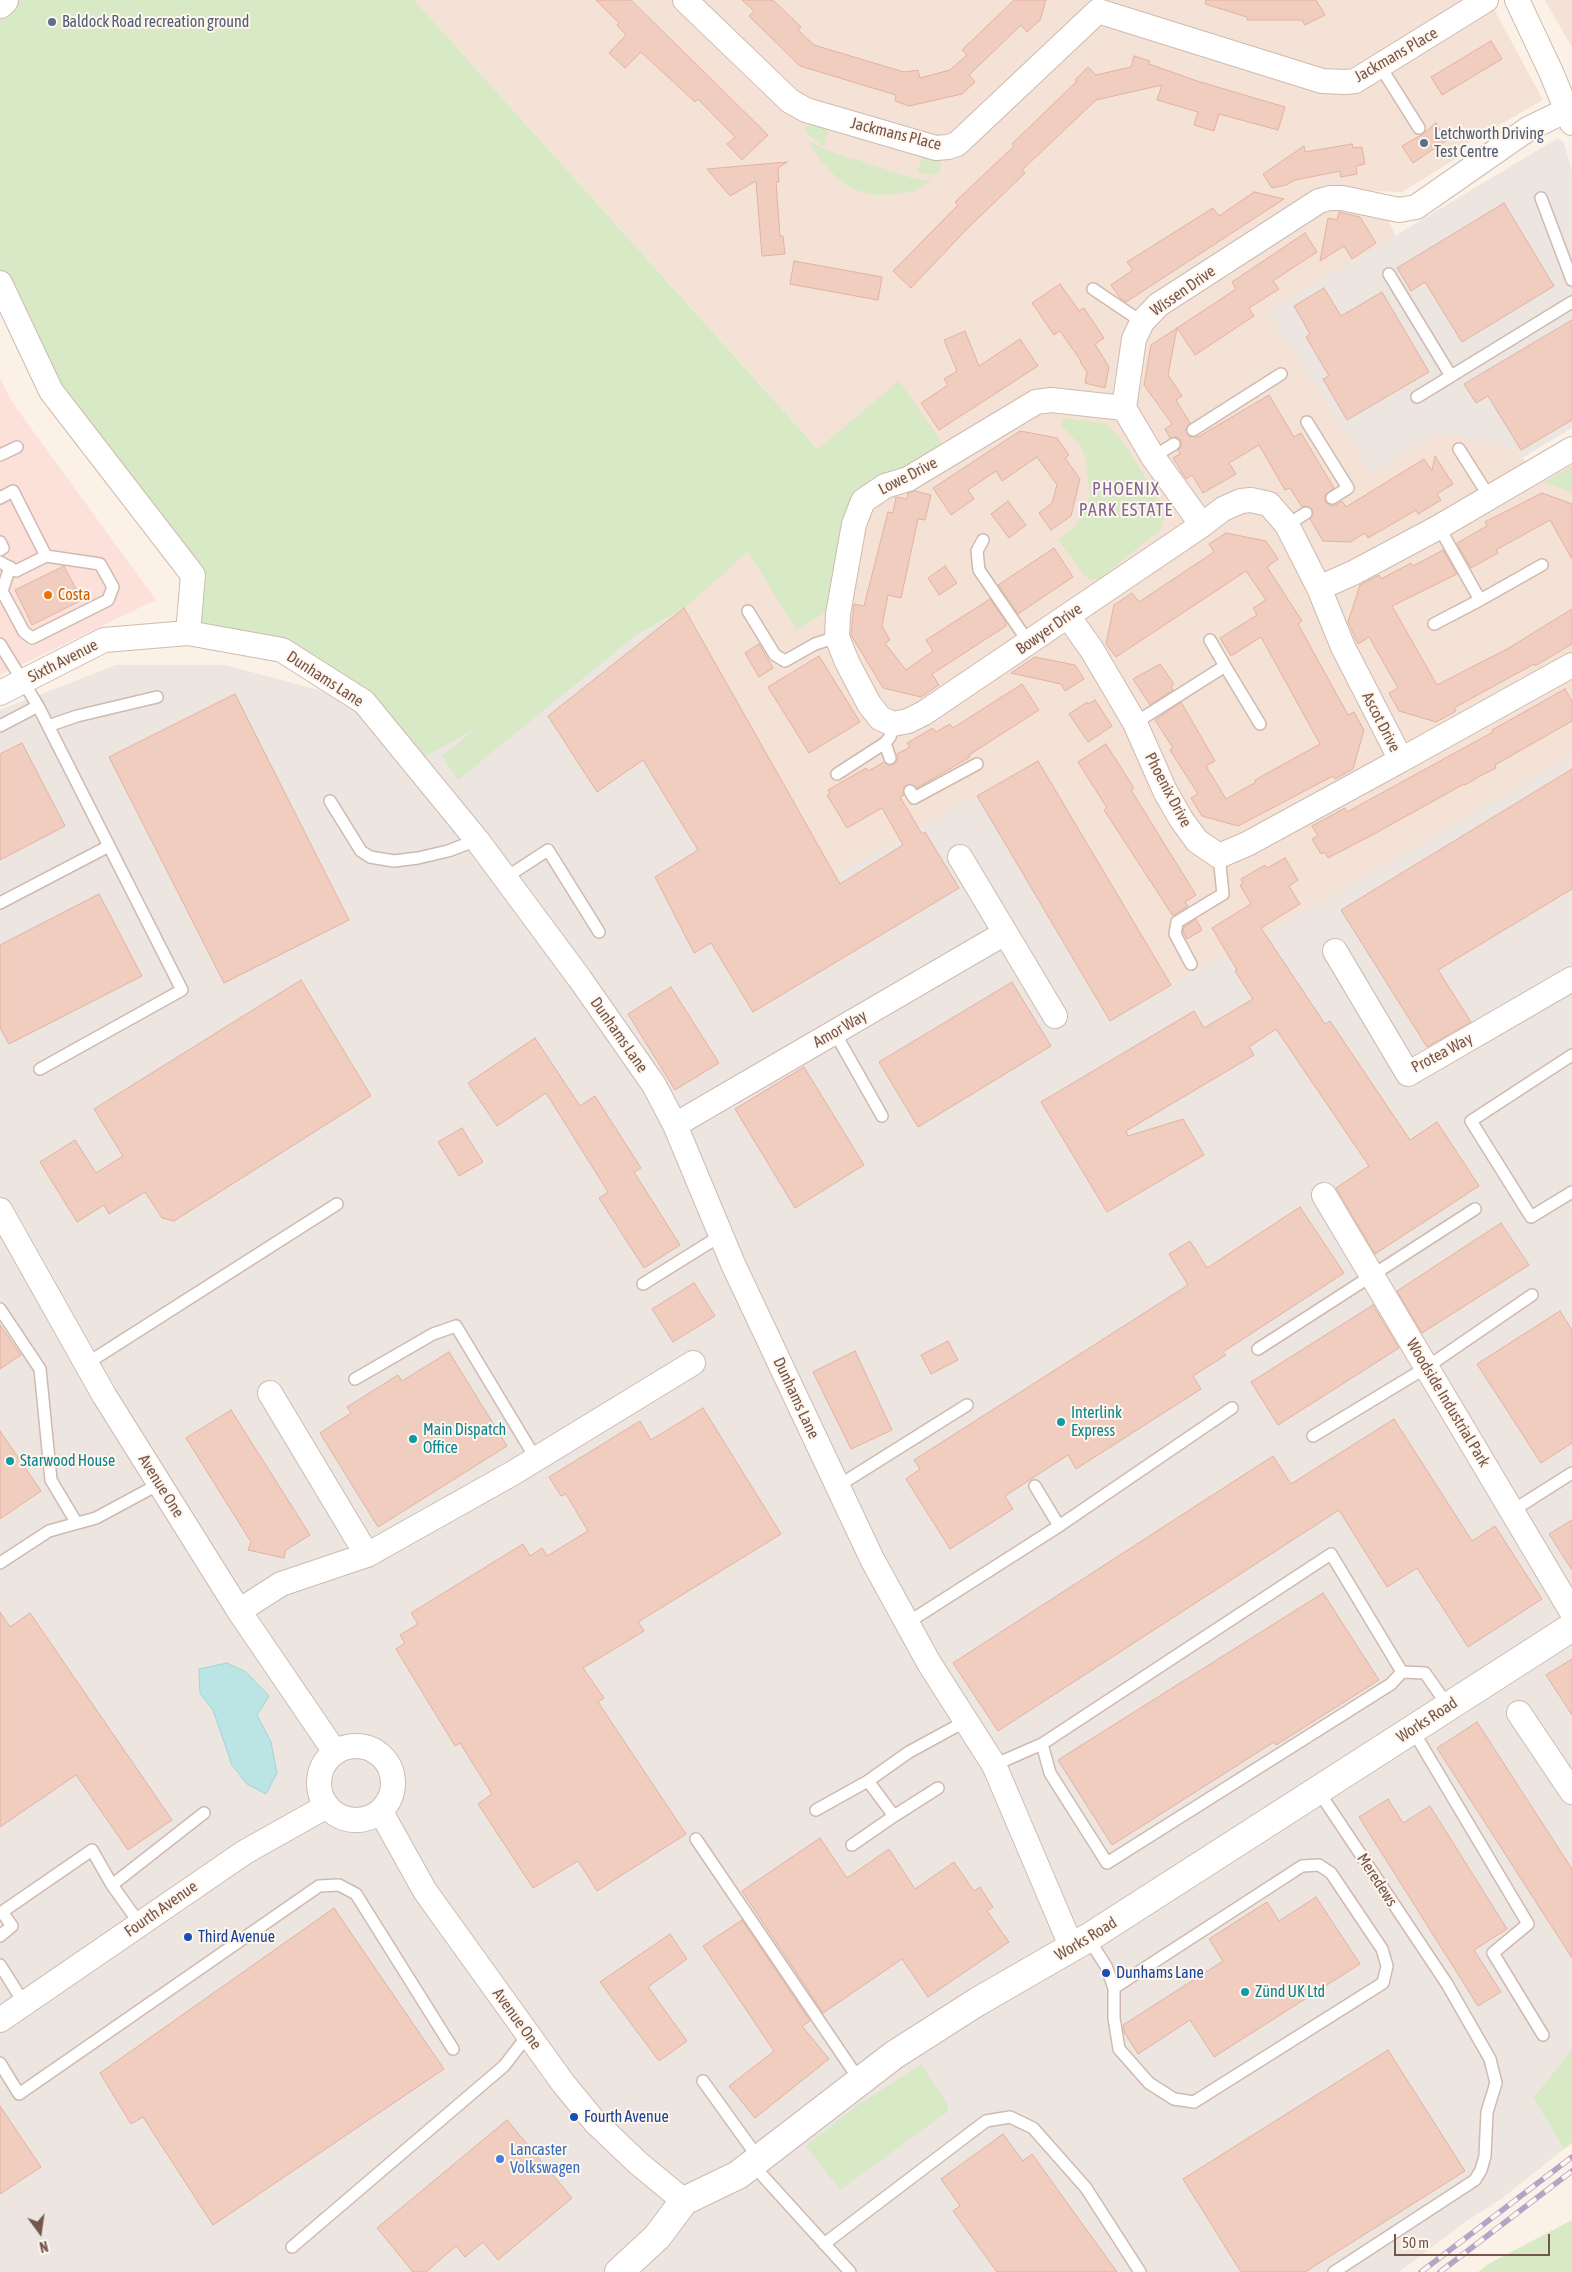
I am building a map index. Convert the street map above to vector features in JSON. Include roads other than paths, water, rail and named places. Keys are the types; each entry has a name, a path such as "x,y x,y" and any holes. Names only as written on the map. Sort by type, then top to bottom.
{"street":[{"path":"0,4 4,0"},
{"name":"Jackmans Place","path":"685,0 790,102 806,110 936,148 957,144 1097,6 1322,81 1334,82 1355,81 1486,0"},
{"path":"1516,0 1551,72 1569,116"},
{"name":"Wissen Drive","path":"1124,408 1134,339 1142,322 1158,305 1320,201 1330,198 1342,198 1399,210 1416,206 1528,129 1569,116"},
{"path":"0,284 51,391 193,575 188,633"},
{"name":"Lowe Drive","path":"889,734 869,704 847,662 837,637 838,614 854,524 863,502 885,486 908,479 1036,402 1051,400 1124,408"},
{"path":"1124,408 1154,457 1202,525 1223,509 1241,501 1251,500 1269,504 1297,519 1320,588 1352,573 1490,498 1572,449"},
{"name":"Bowyer Drive","path":"889,734 1029,644 1202,525"},
{"name":"Ascot Drive","path":"1320,588 1343,646 1401,760 1572,665"},
{"name":"Phoenix Drive","path":"1068,616 1092,650 1135,723 1165,791 1181,819 1196,841 1220,856"},
{"name":"Sixth Avenue","path":"0,693 104,640 188,633"},
{"name":"Dunhams Lane","path":"188,633 282,650 364,702 477,840 580,979 654,1085 675,1125 720,1236 872,1559 929,1663 994,1765 1080,1943"},
{"path":"1220,856 1247,844 1401,760"},
{"path":"960,857 1055,1016"},
{"name":"Amor Way","path":"675,1125 1005,934"},
{"name":"Protea Way","path":"1335,951 1408,1074 1572,979"},
{"name":"Woodside Industrial Park","path":"1324,1195 1572,1612"},
{"name":"Avenue One","path":"0,1210 86,1364 239,1612 335,1752"},
{"path":"239,1612 281,1584 368,1555 536,1459 693,1363"},
{"path":"270,1393 368,1555"},
{"name":"Works Road","path":"620,2272 657,2238 684,2201 738,2175 894,2055 977,2002 1080,1943 1319,1792 1412,1729 1572,1627"},
{"path":"1519,1713 1572,1792"},
{"path":"348,1746 363,1746 377,1752 388,1762 393,1775 394,1788 389,1801 380,1812 367,1819 352,1821 338,1816 326,1806 320,1793 319,1778 324,1763 335,1752 348,1746"},
{"name":"Fourth Avenue","path":"0,2020 245,1852 326,1806"},
{"name":"Avenue One","path":"380,1812 426,1891 563,2084 595,2122 638,2164 684,2201"}],"lane":[{"path":"1380,66 1419,128"},
{"path":"1541,198 1572,280"},
{"path":"1389,274 1451,376"},
{"path":"1093,289 1142,322"},
{"path":"1417,397 1572,302"},
{"path":"1193,430 1281,374"},
{"path":"1307,422 1348,488 1332,498"},
{"path":"1154,457 1174,444"},
{"path":"0,455 17,447"},
{"path":"1459,449 1490,498"},
{"path":"0,498 13,491 46,556"},
{"path":"1439,526 1480,600"},
{"path":"983,540 977,550 978,570 1029,644"},
{"path":"0,542 3,548 0,550"},
{"path":"46,556 100,564 113,587 108,600 32,638 24,632 2,591 5,565 16,571 46,556"},
{"path":"1434,624 1542,565"},
{"path":"748,611 775,655 785,662 815,644 837,637"},
{"path":"1210,640 1260,724"},
{"path":"0,644 38,706 182,990 40,1069"},
{"path":"1135,723 1225,666"},
{"path":"48,726 77,716 157,697"},
{"path":"0,726 38,706"},
{"path":"889,734 890,758"},
{"path":"836,774 889,734"},
{"path":"910,791 914,798 977,764"},
{"path":"330,801 361,851 370,857 394,861 418,858 448,851 477,840"},
{"path":"0,903 109,846"},
{"path":"505,878 548,850 599,932"},
{"path":"1190,964 1175,934 1177,922 1223,894 1220,856"},
{"path":"835,1032 882,1116"},
{"path":"1572,1055 1471,1121 1531,1217 1572,1192"},
{"path":"86,1364 338,1204"},
{"path":"1258,1349 1475,1209"},
{"path":"643,1284 720,1236"},
{"path":"1313,1436 1427,1367 1532,1295"},
{"path":"0,1309 40,1369 51,1480 76,1522"},
{"path":"355,1379 433,1334 456,1326 536,1459"},
{"path":"838,1486 968,1405"},
{"path":"907,1623 1059,1526 1232,1408"},
{"path":"1512,1511 1572,1473"},
{"path":"0,1563 49,1531 96,1518 160,1484"},
{"path":"1035,1486 1059,1526"},
{"path":"994,1765 1042,1744 1331,1554 1402,1672"},
{"path":"1042,1744 1050,1773 1107,1863 1391,1684 1402,1672 1425,1673 1448,1706"},
{"path":"816,1810 868,1781 909,1752 966,1721"},
{"path":"1412,1729 1528,1924 1493,1953 1543,2035"},
{"path":"868,1781 894,1816"},
{"path":"852,1845 938,1788"},
{"name":"Meredews","path":"1319,1792 1447,1984 1490,2059 1496,2083 1487,2112 1485,2156 1481,2170 1475,2180 1334,2272"},
{"path":"112,1885 204,1813"},
{"path":"696,1840 860,2081"},
{"path":"0,1936 12,1926 2,1912 92,1850 112,1885 140,1924"},
{"path":"1080,1943 1106,1966 1114,1988 1114,2018 1119,2049 1149,2083 1174,2099 1194,2102 1384,1983 1387,1966 1382,1949 1330,1873 1319,1865 1302,1866 1114,1988"},
{"path":"0,2063 20,2094 319,1886 339,1885 356,1894 453,2049"},
{"path":"0,1965 24,2003"},
{"path":"292,2247 504,2066 528,2035"},
{"path":"703,2081 756,2161 824,2244 850,2272"},
{"path":"824,2244 986,2121 1010,2117 1033,2128 1086,2188 1140,2272"}],"water":[{"path":"227,1663 246,1672 269,1696 257,1715 271,1742 277,1773 266,1794 247,1784 232,1765 213,1710 200,1693 199,1669"}],"railway":[{"path":"1421,2272 1572,2157"},
{"path":"1440,2272 1572,2171"}],"place":[{"name":"Baldock Road recreation ground","path":"52,22"},
{"name":"Letchworth Driving Test Centre","path":"1424,143"},
{"name":"Costa","path":"48,595"},
{"name":"Interlink Express","path":"1061,1422"},
{"name":"Main Dispatch Office","path":"413,1439"},
{"name":"Starwood House","path":"10,1461"},
{"name":"Third Avenue","path":"188,1937"},
{"name":"Dunhams Lane","path":"1106,1973"},
{"name":"Zünd UK Ltd","path":"1245,1992"},
{"name":"Fourth Avenue","path":"574,2117"},
{"name":"Lancaster Volkswagen","path":"500,2159"}],"district":[{"name":"PHOENIX PARK ESTATE","path":"1126,499"}]}
